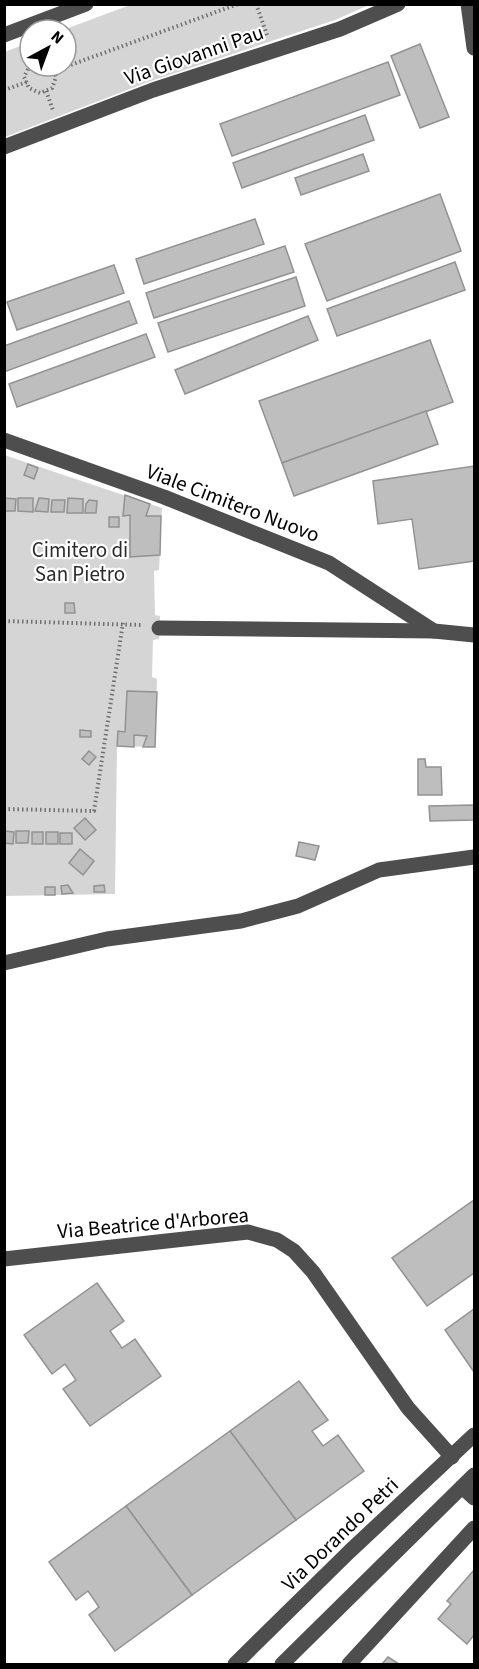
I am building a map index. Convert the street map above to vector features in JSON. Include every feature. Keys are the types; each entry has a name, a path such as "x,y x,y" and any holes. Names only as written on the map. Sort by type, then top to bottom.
{"street":[{"path":"4,35 86,4"},
{"name":"Via Giovanni Pau","path":"4,147 153,90 339,29 398,4"},
{"path":"468,4 474,48"},
{"name":"Viale Cimitero Nuovo","path":"4,441 164,497 329,562 434,631"},
{"name":"Viale Cimitero Nuovo","path":"159,628 434,631 474,635"},
{"path":"4,963 107,939 241,921 298,906 379,870 474,857"},
{"name":"Via Beatrice d'Arborea","path":"4,1259 248,1232 277,1240 294,1251 313,1272 408,1407 452,1457"},
{"name":"Via Dorando Petri","path":"236,1665 350,1551 474,1435"},
{"path":"282,1665 474,1475"},
{"path":"462,1487 474,1498"},
{"path":"349,1665 474,1527"}],"path":[{"path":"78,63 238,4"},
{"path":"256,4 273,51"},
{"path":"25,78 29,88 40,93 52,88 56,78"},
{"path":"4,90 27,82"},
{"path":"4,621 123,623 159,628"},
{"path":"4,809 94,811 123,623"}],"green space":[{"path":"130,4 369,5 335,20 148,82 5,137 5,52 18,47 18,78 78,78 78,24"},
{"name":"Cimitero di San Pietro","path":"4,455 162,508 159,570 154,571 155,615 160,616 159,639 153,640 152,677 157,679 155,747 117,746 115,894 5,896"}],"building":[{"path":"420,44 449,117 420,128 391,56"},
{"path":"388,62 400,95 232,156 220,124"},
{"path":"365,115 374,140 242,188 233,163"},
{"path":"363,154 369,171 301,195 295,178"},
{"path":"440,194 461,251 327,301 305,244"},
{"path":"255,219 264,244 144,284 136,259"},
{"path":"285,246 294,272 154,318 146,293"},
{"path":"455,262 465,290 337,336 327,309"},
{"path":"114,265 124,293 17,330 7,302"},
{"path":"296,277 305,306 168,352 158,323"},
{"path":"129,301 137,323 4,372 4,346"},
{"path":"308,316 318,340 185,394 175,370"},
{"path":"146,334 155,357 17,407 9,384"},
{"path":"430,340 453,402 282,463 259,401"},
{"path":"426,411 438,444 294,496 282,463"},
{"path":"28,464 38,468 34,479 24,475"},
{"path":"474,466 474,561 419,569 412,519 378,524 373,481"},
{"path":"125,495 150,504 146,516 161,516 160,555 130,557 130,515 123,516"},
{"path":"4,498 16,499 15,511 4,511"},
{"path":"18,498 33,498 33,512 18,511"},
{"path":"39,498 49,499 48,512 35,511"},
{"path":"68,498 83,499 83,513 67,513"},
{"path":"52,500 65,500 64,512 51,512"},
{"path":"89,500 97,501 96,513 85,513"},
{"path":"109,517 119,517 119,527 109,527"},
{"path":"65,603 74,603 75,613 65,613"},
{"path":"127,691 157,692 155,747 143,747 147,736 134,735 134,747 117,746 118,731 125,732"},
{"path":"80,730 91,731 91,737 80,737"},
{"path":"89,751 96,757 89,765 82,759"},
{"path":"418,759 425,759 426,767 441,767 442,795 418,795"},
{"path":"474,805 474,820 430,821 429,806"},
{"path":"85,818 96,830 85,840 74,828"},
{"path":"4,831 14,832 13,844 4,843"},
{"path":"16,831 29,831 28,843 16,843"},
{"path":"32,832 43,832 43,844 32,844"},
{"path":"46,832 58,832 58,844 46,844"},
{"path":"60,833 72,833 72,844 60,844"},
{"path":"299,842 319,846 315,860 296,856"},
{"path":"80,849 94,861 83,875 69,863"},
{"path":"68,885 73,893 62,894 61,886"},
{"path":"104,885 105,892 94,892 94,886"},
{"path":"45,887 55,887 55,895 45,895"},
{"path":"474,1200 474,1273 427,1306 392,1258"},
{"path":"97,1283 124,1321 110,1331 122,1348 135,1339 161,1376 90,1426 63,1389 76,1380 65,1364 52,1374 24,1335"},
{"path":"474,1309 474,1372 445,1330"},
{"path":"299,1381 328,1420 312,1431 323,1446 338,1435 364,1471 296,1520 230,1431"},
{"path":"230,1431 296,1520 192,1595 126,1506"},
{"path":"126,1506 192,1595 115,1651 89,1615 99,1607 88,1591 76,1600 49,1562"},
{"path":"474,1570 474,1635 467,1644 438,1619 451,1604 447,1601"},
{"path":"388,1657 399,1664 382,1664"}]}
